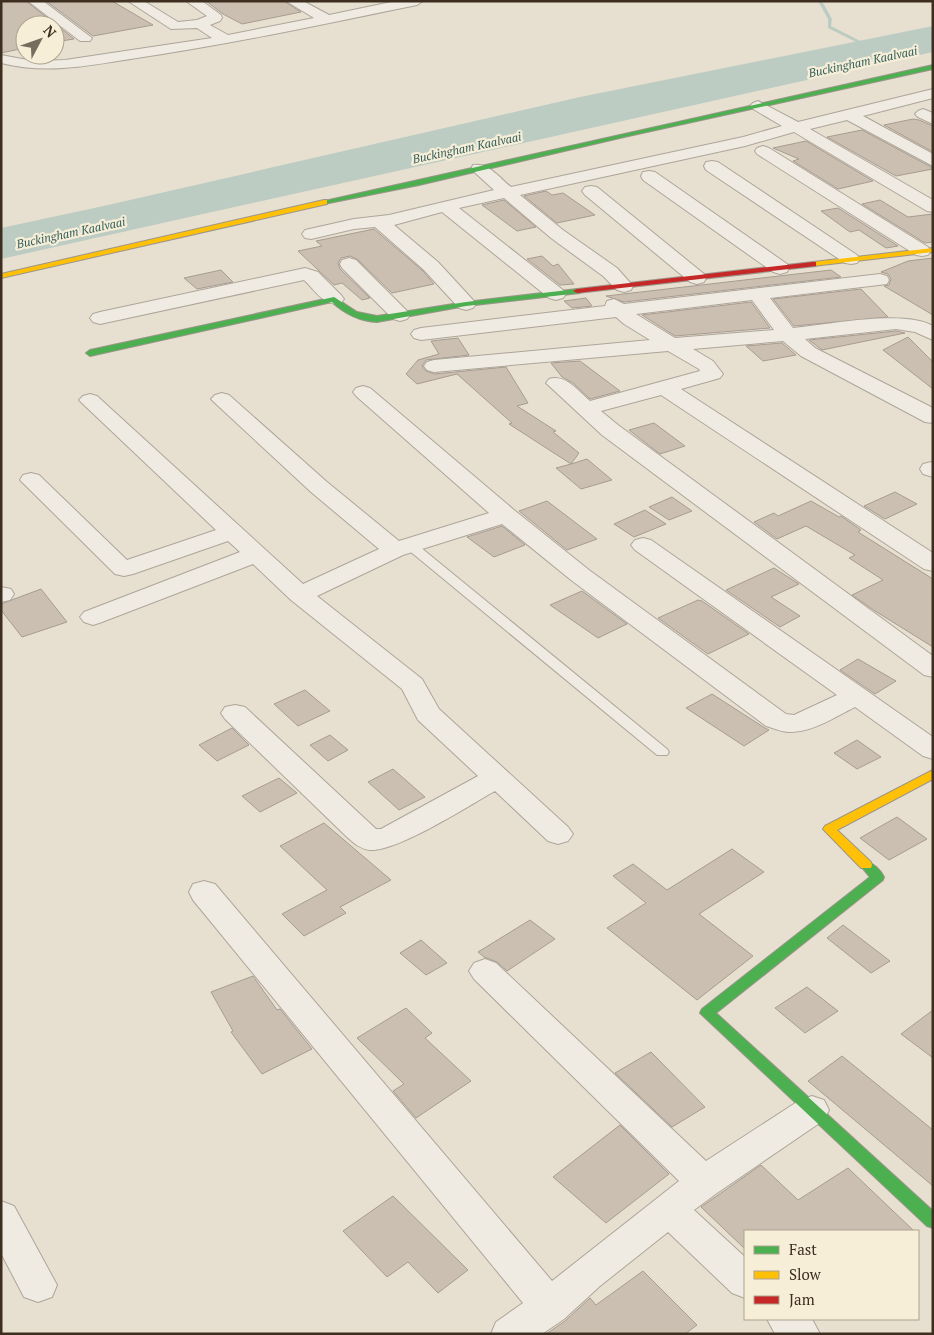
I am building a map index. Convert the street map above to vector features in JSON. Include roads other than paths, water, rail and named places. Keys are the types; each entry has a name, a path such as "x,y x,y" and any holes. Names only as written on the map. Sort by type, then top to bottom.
{"street":[{"path":"34,1 85,38"},
{"path":"134,1 176,26 199,24 215,18 209,11 192,1"},
{"path":"292,1 327,19"},
{"path":"1,59 16,64 63,65 178,48 417,1"},
{"path":"199,24 225,39"},
{"path":"1,276 270,214 933,67"},
{"path":"311,234 354,224 386,220 745,141 933,93"},
{"path":"758,106 933,207"},
{"path":"849,115 933,161"},
{"path":"763,151 927,250"},
{"path":"712,166 851,259"},
{"path":"478,169 557,234 610,272 624,286"},
{"path":"649,176 780,268"},
{"path":"591,191 697,278"},
{"path":"445,206 556,294"},
{"path":"386,220 383,225 427,262 466,304"},
{"path":"100,318 305,274 311,276 348,312 360,318 377,319 466,304 927,250"},
{"path":"349,264 400,315"},
{"path":"421,334 880,280"},
{"path":"586,409 713,374 706,365 618,311 600,288"},
{"path":"757,294 788,335 808,352 933,417"},
{"path":"90,353 334,299"},
{"path":"434,366 788,335 896,323 921,326 933,334"},
{"path":"556,383 610,430 933,669"},
{"path":"666,388 933,564"},
{"path":"363,392 506,515 580,575 776,720 788,724 799,724 855,696"},
{"path":"222,399 308,477 403,547"},
{"path":"90,400 230,533 300,595 413,685 428,714 558,834"},
{"path":"31,480 124,569 230,533"},
{"path":"300,595 403,547 506,515"},
{"path":"643,545 933,750"},
{"path":"93,617 255,555"},
{"path":"235,713 357,830 370,840 378,841 387,838 497,778"},
{"path":"933,774 829,829 878,877 707,1014 933,1221"},
{"path":"204,892 550,1307"},
{"path":"485,972 704,1182"},
{"path":"510,1334 550,1307 587,1274 704,1182 812,1110"},
{"path":"668,1210 744,1280"},
{"path":"1,1217 38,1285"}],"lane":[{"path":"403,547 662,752"}],"water":[{"name":"Buckingham Kaalvaai","path":"933,26 933,52 1,259 1,228 580,97"}],"waterway":[{"path":"820,1 830,19 829,27 867,46"}]}
